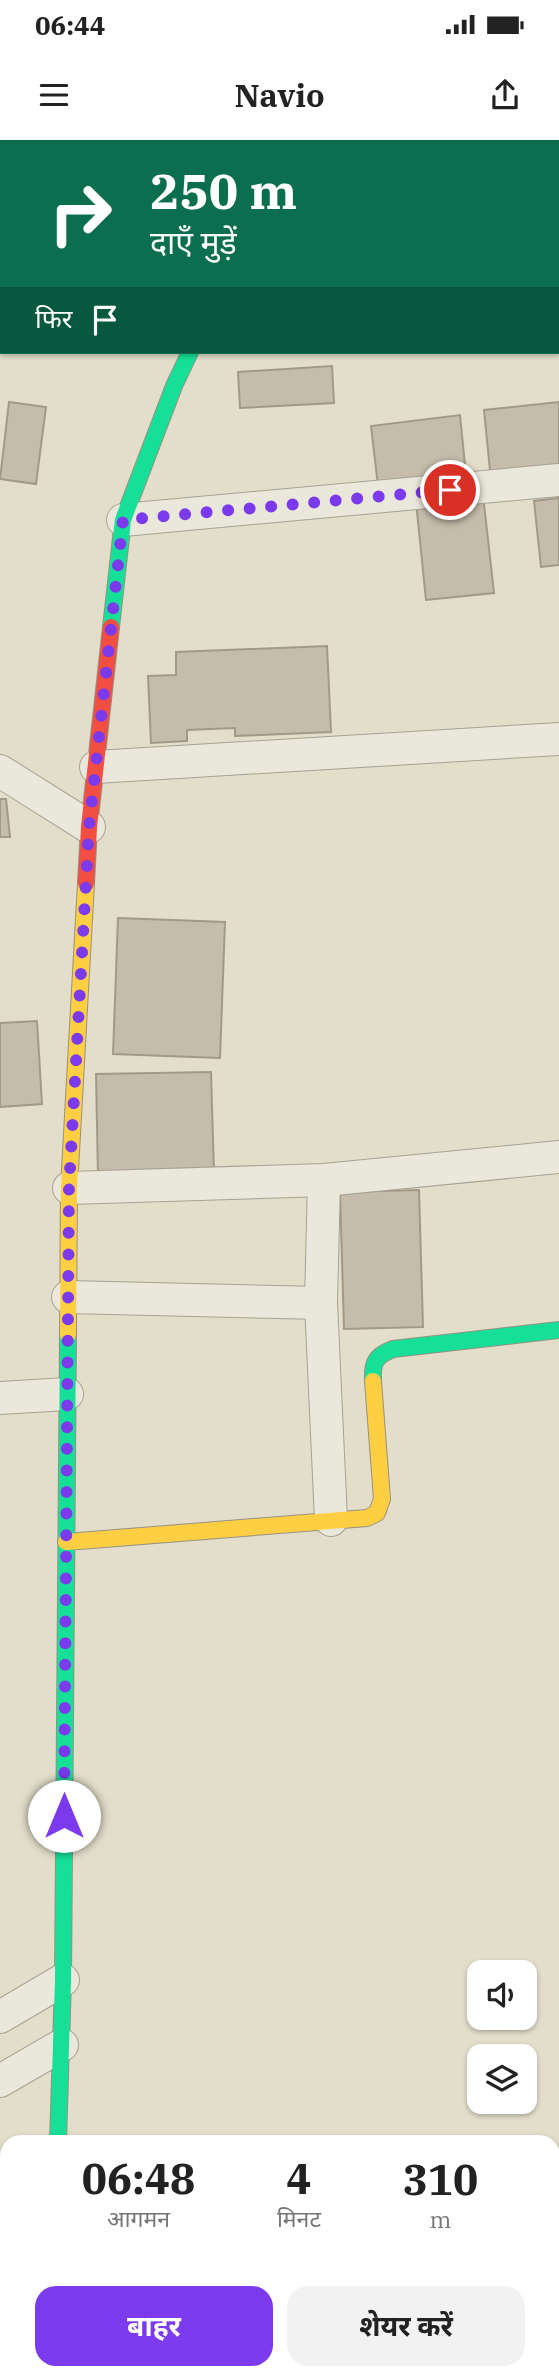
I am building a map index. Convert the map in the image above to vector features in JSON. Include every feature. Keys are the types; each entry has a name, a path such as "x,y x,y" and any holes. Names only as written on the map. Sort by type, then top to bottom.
{"street":[{"path":"174,386 179,354"},
{"path":"58,2135 63,1980 69,1188 89,827 123,520 174,386 189,354"},
{"path":"123,520 559,480"},
{"path":"96,767 559,739"},
{"path":"0,771 89,827"},
{"path":"69,1188 324,1180 559,1157"},
{"path":"324,1180 321,1303 331,1520"},
{"path":"68,1297 321,1303"},
{"path":"66,1542 367,1518 377,1513 382,1499 374,1359 393,1349 559,1330"},
{"path":"0,1398 67,1394"},
{"path":"0,2017 63,1980"},
{"path":"0,2081 62,2046"}],"building":[{"path":"332,366 334,403 240,408 238,372"},
{"path":"9,402 46,407 36,484 0,479"},
{"path":"559,402 559,474 491,481 484,410"},
{"path":"460,415 466,475 378,486 371,426"},
{"path":"483,495 494,593 426,600 416,502"},
{"path":"559,498 559,565 541,567 534,501"},
{"path":"327,646 331,732 235,736 235,728 187,730 187,741 151,743 148,676 176,675 176,652"},
{"path":"0,799 6,799 10,837 0,837"},
{"path":"118,918 225,922 220,1058 113,1054"},
{"path":"37,1021 42,1104 0,1107 0,1023"},
{"path":"211,1072 214,1173 98,1176 96,1074"},
{"path":"419,1190 423,1327 344,1329 340,1192"}],"traffic: fast":[{"path":"111,627 123,520 174,386 189,354"},
{"path":"373,1381 376,1361 382,1354 393,1349 559,1330"},
{"path":"58,2135 63,1980 68,1335"}],"traffic: slow":[{"path":"68,1335 69,1188 86,883"},
{"path":"66,1542 367,1518 377,1513 382,1499 373,1381"}],"traffic: jam":[{"path":"86,883 89,827 111,627"}],"route":[{"path":"64,1816 69,1188 89,827 123,520 450,490"}]}
